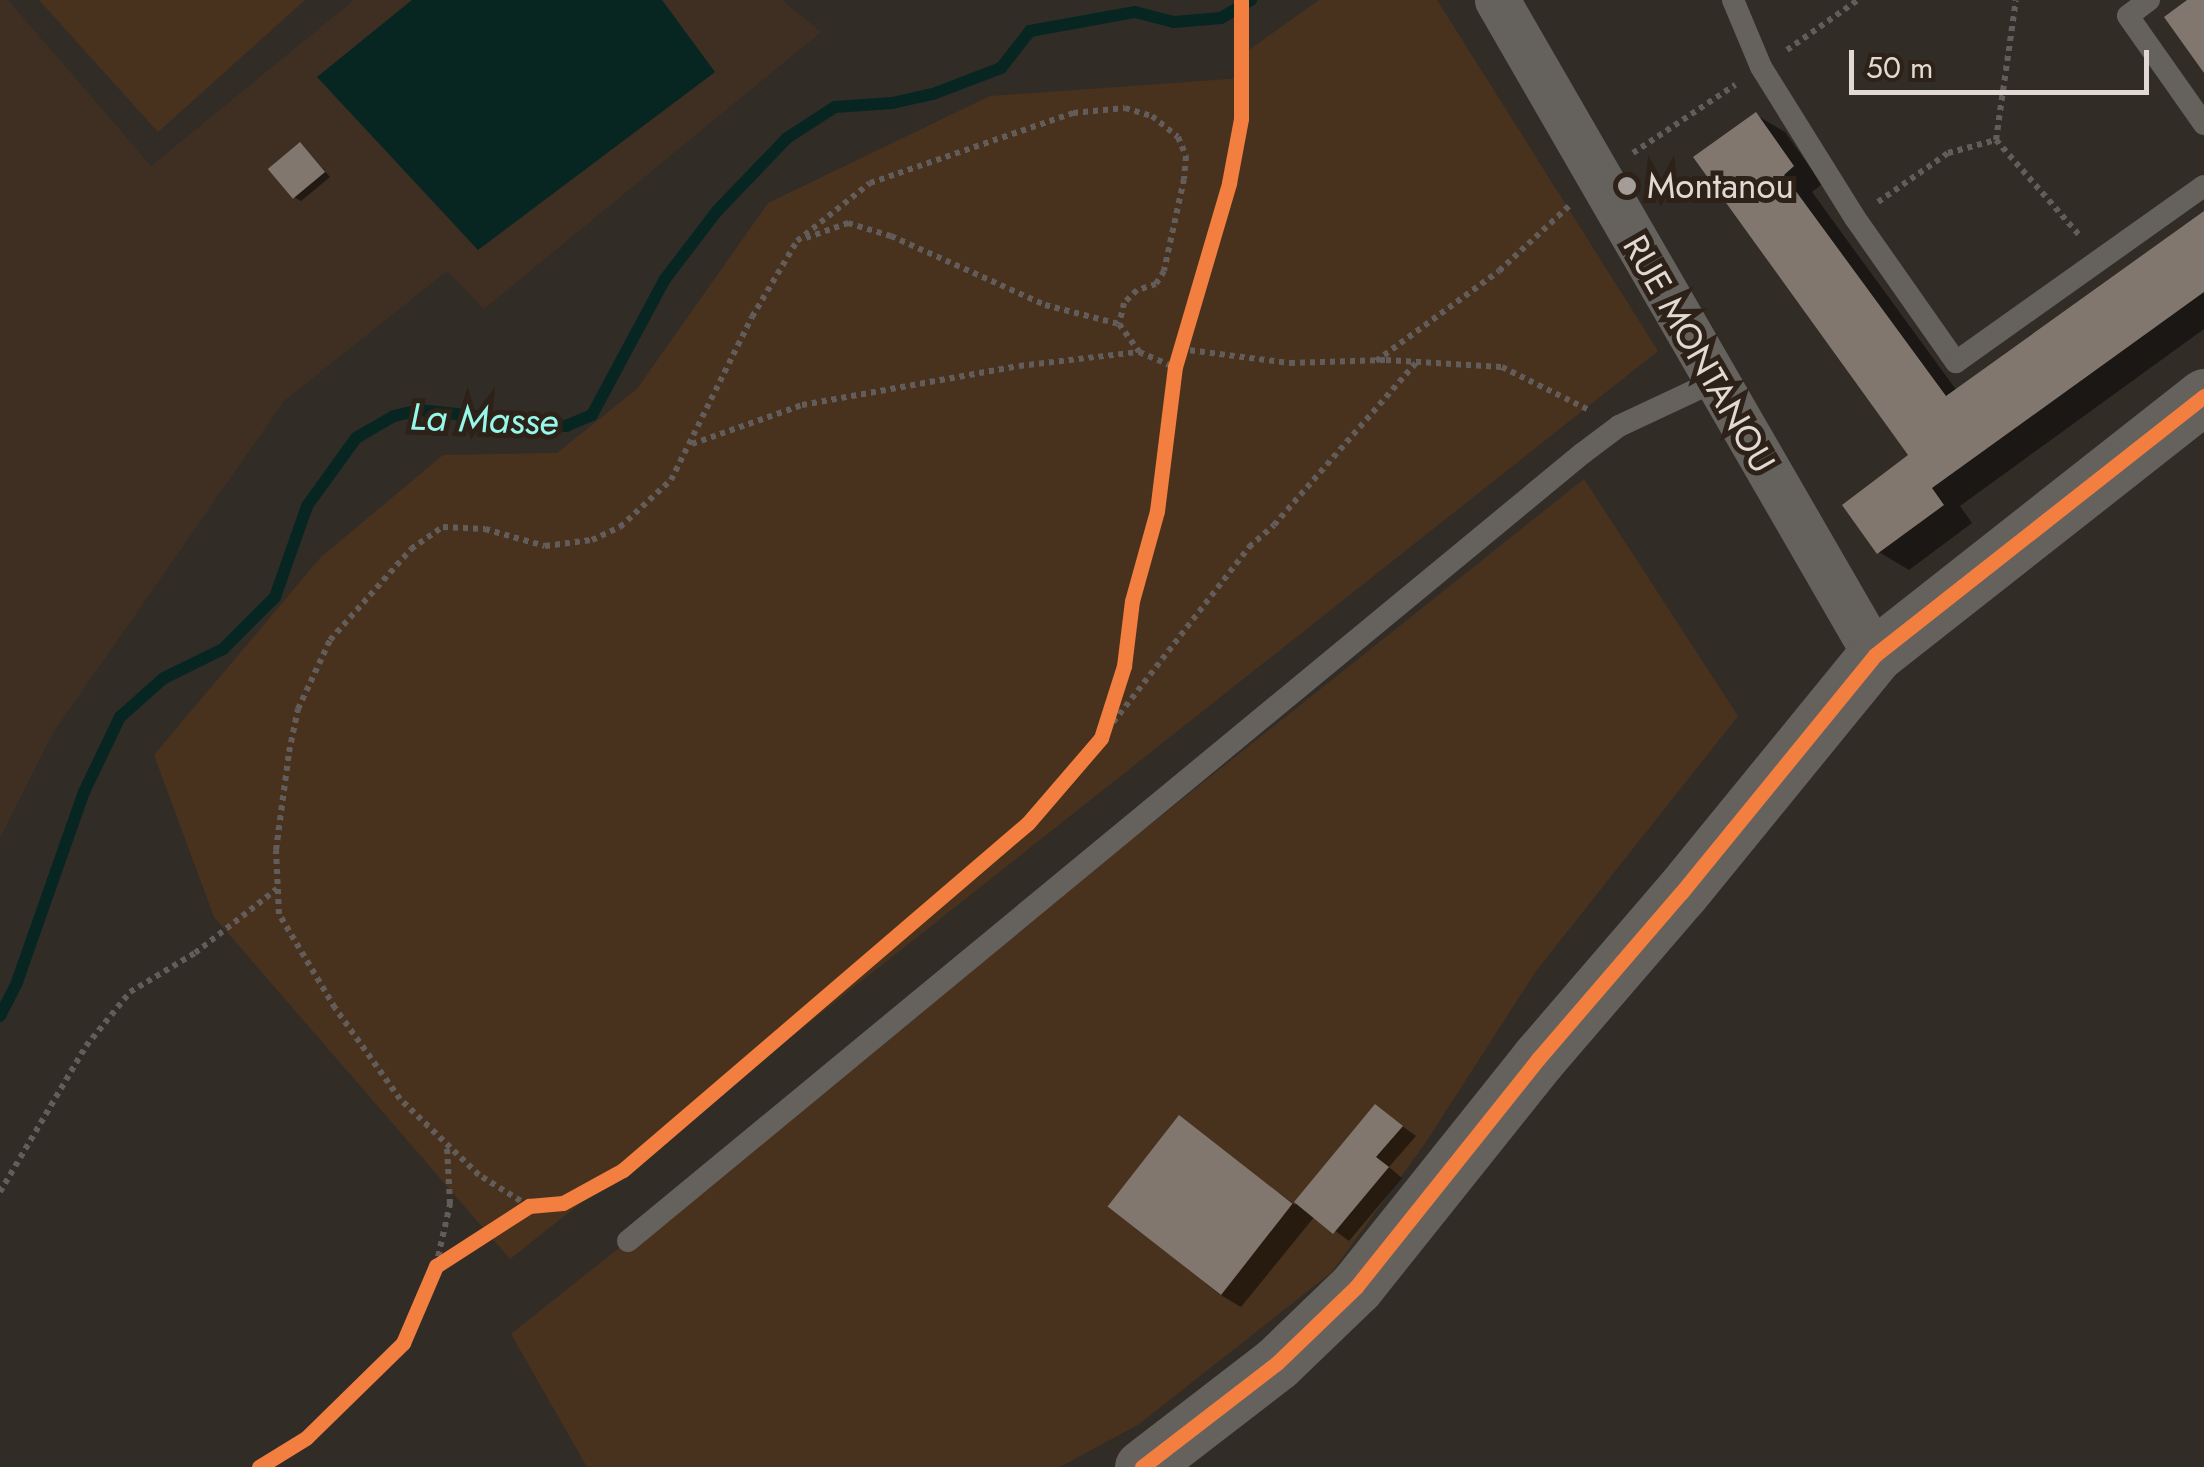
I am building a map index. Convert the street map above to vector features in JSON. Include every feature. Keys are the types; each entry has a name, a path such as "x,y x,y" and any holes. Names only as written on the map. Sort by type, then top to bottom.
{"street":[{"name":"RUE MONTANOU","path":"1496,0 1875,654"},
{"path":"1142,1467 1277,1363 1356,1287 1538,1059 1681,893 1875,654 2204,396"}],"lane":[{"path":"1734,0 1761,67 1855,218 1956,362 2204,186"},
{"path":"2149,0 2128,16 2204,124"},
{"path":"628,1240 1618,426 1715,381"}],"path":[{"path":"1376,360 1499,271 1598,176 1858,0"},
{"path":"2016,0 1996,140 2100,260"},
{"path":"538,1205 479,1175 400,1100 335,1008 279,914 276,850 298,708 330,640 411,550 442,527 484,529 545,546 592,540 620,528 671,480 752,316 797,241 870,182 1073,113 1124,108 1152,116 1178,137 1186,156 1164,270 1156,284 1137,290 1124,303 1119,324"},
{"path":"1855,218 1948,152 1996,140"},
{"path":"797,241 848,223 891,236 1045,306 1119,324 1139,352 1174,374 1182,342 1290,363 1376,360 1502,367 1618,426"},
{"path":"690,444 802,405 1019,366 1139,352"},
{"path":"1095,745 1249,547 1274,525 1416,363"},
{"path":"1095,745 1118,684"},
{"path":"0,1192 86,1046 130,992 194,953 277,888"},
{"path":"433,1273 450,1204 448,1146"},
{"path":"514,1216 538,1205"},
{"path":"433,1273 452,1256"}],"shaded area":[{"path":"0,0 8,0 151,166 354,0 782,0 821,32 484,309 447,271 284,401 53,733 0,838"},
{"path":"39,0 305,0 158,132"},
{"path":"1319,0 1437,0 1658,351 510,1259 214,917 154,755 321,557 443,455 557,453 637,389 768,203 990,96 1243,78 1249,50"},
{"path":"1584,479 1738,716 1536,971 1424,1145 1332,1272 1139,1424 1060,1467 587,1467 511,1334"}],"water":[{"path":"412,0 662,0 715,72 478,250 317,77"}],"building":[{"path":"2187,0 2204,0 2204,73 2164,17"},
{"path":"1756,112 1794,166 1784,175 1946,396 2204,211 2204,292 1932,488 1944,505 1877,554 1842,505 1908,455 1693,157"},
{"path":"300,142 325,172 293,199 268,169"},
{"path":"1375,1104 1403,1126 1376,1157 1389,1167 1333,1234 1294,1202"},
{"path":"1179,1115 1292,1204 1221,1295 1108,1206"}],"waterway":[{"name":"La Masse","path":"0,1016 17,982 84,792 120,717 164,678 223,649 275,597 307,506 356,438 394,416 419,410 566,426 592,415 665,279 717,211 787,138 835,107 892,103 933,94 1001,68 1030,31 1135,12 1174,22 1221,18 1251,0"}],"cycle path":[{"path":"259,1467 306,1438 403,1343 436,1266 529,1206 563,1203 623,1170 1028,823 1101,738 1124,666 1132,601 1157,511 1175,367 1229,183 1241,119 1241,0"},
{"path":"1142,1467 1277,1363 1356,1287 1538,1059 1681,893 1875,655 2204,396"}],"place":[{"name":"Montanou","path":"1627,186"}]}
